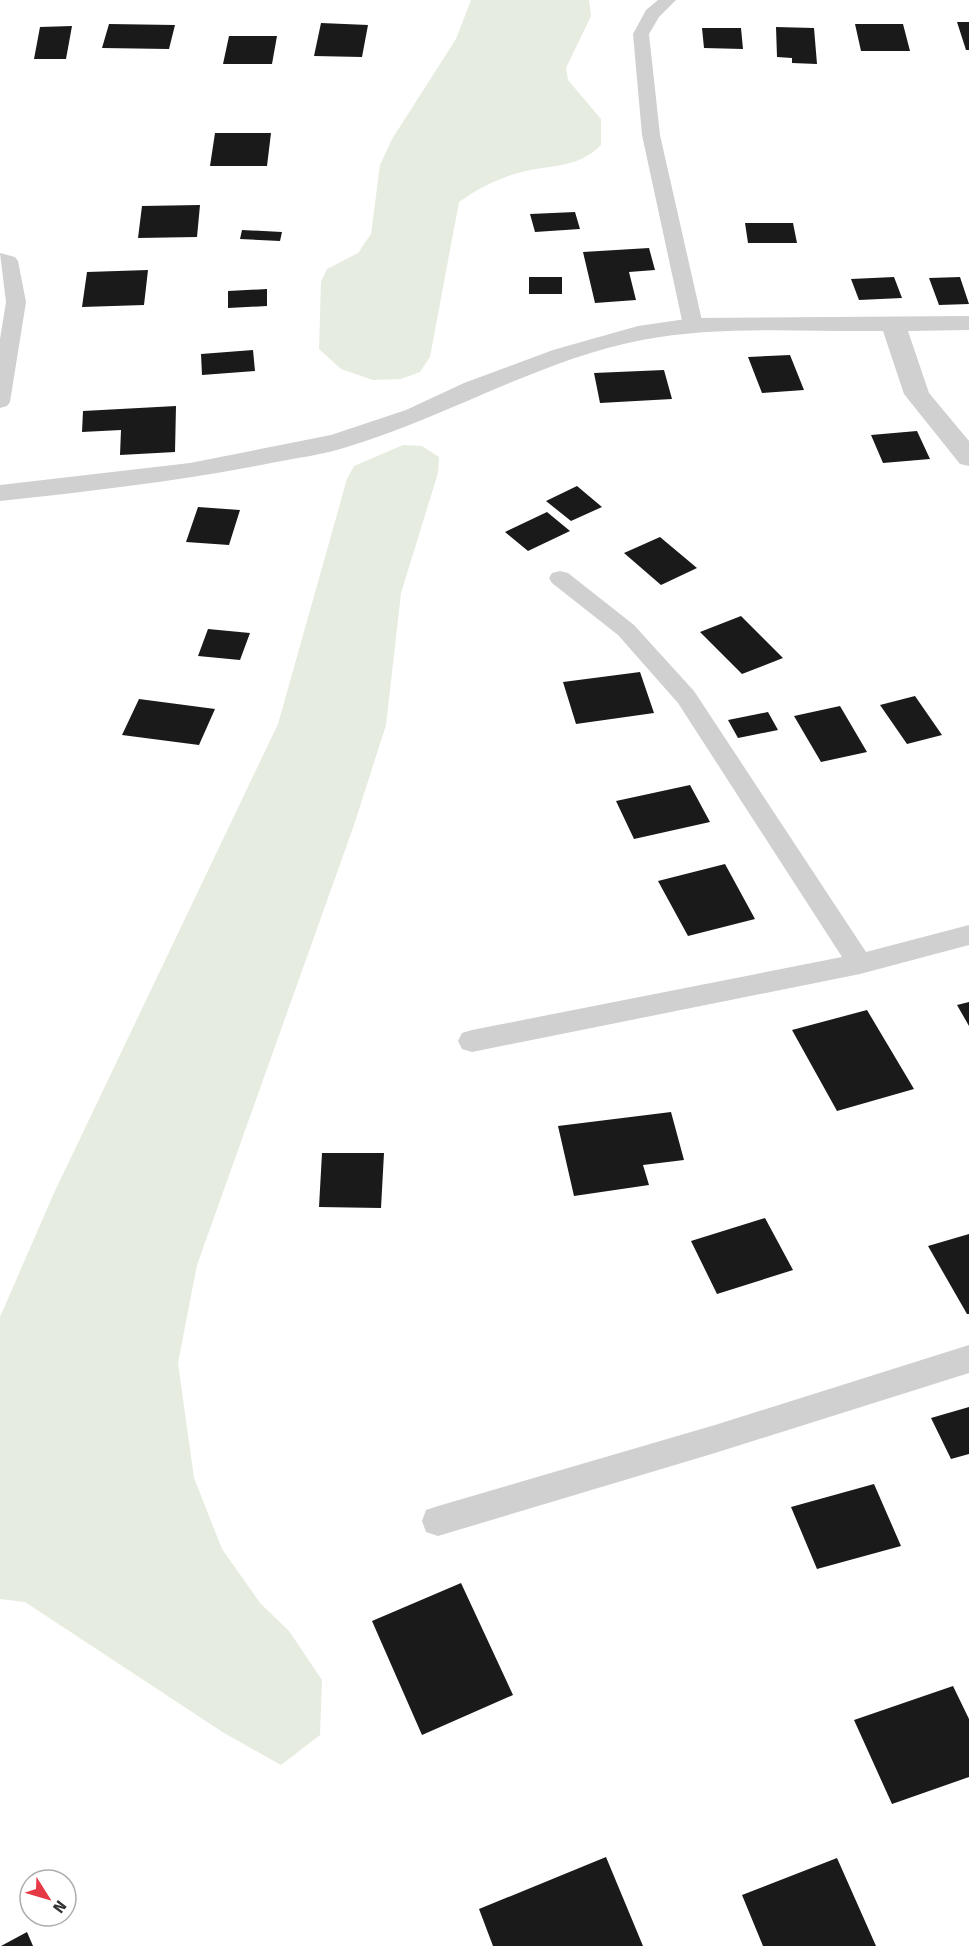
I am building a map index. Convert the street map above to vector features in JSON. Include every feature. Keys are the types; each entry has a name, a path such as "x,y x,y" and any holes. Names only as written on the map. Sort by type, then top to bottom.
{"street":[{"path":"0,493 190,471 337,442 415,416 473,388 562,355 638,333 693,325 969,323"},
{"path":"893,324 917,394 969,458"}],"lane":[{"path":"668,0 652,14 641,34 651,135 693,325"},
{"path":"0,259 8,261 16,302 0,402"},
{"path":"560,578 626,630 687,697 860,964"},
{"path":"472,1041 860,964 969,935"},
{"path":"438,1521 715,1439 969,1359"}],"shaded area":[{"path":"471,0 589,0 591,16 566,68 568,80 601,119 601,145 582,159 502,178 459,202 430,357 420,372 401,379 373,380 341,369 319,349 321,282 327,269 358,253 371,234 380,165 392,139 456,39"},
{"path":"403,445 422,446 439,457 438,473 401,593 386,725 354,825 197,1265 178,1363 194,1478 222,1549 260,1603 289,1631 322,1680 320,1735 281,1765 224,1733 25,1602 0,1599 0,1317 54,1193 278,724 347,479 354,466"}],"building":[{"path":"957,22 969,22 969,50 966,50"},
{"path":"321,23 368,25 362,57 314,56"},
{"path":"109,24 175,25 169,49 102,48"},
{"path":"855,24 903,24 910,51 861,51"},
{"path":"72,26 66,59 34,59 40,27"},
{"path":"776,27 814,28 817,64 792,63 792,58 777,57"},
{"path":"702,28 741,28 743,49 704,48"},
{"path":"229,36 277,36 272,64 223,64"},
{"path":"215,133 271,133 267,166 210,166"},
{"path":"200,205 197,237 138,238 142,206"},
{"path":"575,212 580,229 535,232 530,214"},
{"path":"745,223 793,223 797,243 748,243"},
{"path":"242,230 282,232 280,241 240,239"},
{"path":"649,248 655,270 629,272 636,300 595,303 583,252"},
{"path":"148,270 144,305 82,307 87,272"},
{"path":"529,277 562,277 562,294 529,294"},
{"path":"894,277 902,298 859,300 851,279"},
{"path":"960,277 969,304 939,305 929,278"},
{"path":"267,289 267,306 228,308 228,291"},
{"path":"253,350 255,371 202,375 201,354"},
{"path":"790,355 804,390 762,393 748,357"},
{"path":"664,370 672,399 600,403 594,373"},
{"path":"176,406 175,452 120,455 121,430 82,432 83,411"},
{"path":"917,431 930,459 883,463 871,435"},
{"path":"577,486 602,507 571,521 546,501"},
{"path":"198,507 240,510 229,545 186,542"},
{"path":"547,512 570,531 528,551 505,532"},
{"path":"660,537 697,568 661,585 624,553"},
{"path":"741,616 783,658 742,674 700,632"},
{"path":"208,629 250,633 240,660 198,656"},
{"path":"640,672 654,713 576,724 563,682"},
{"path":"915,696 942,735 907,744 880,705"},
{"path":"139,699 215,709 199,745 122,735"},
{"path":"840,706 867,752 821,762 794,716"},
{"path":"768,712 778,730 738,738 728,720"},
{"path":"690,785 710,822 634,839 616,801"},
{"path":"725,864 755,919 688,936 658,881"},
{"path":"969,1002 969,1026 957,1005"},
{"path":"867,1010 914,1089 837,1111 792,1030"},
{"path":"671,1112 684,1160 643,1165 649,1185 574,1196 558,1126"},
{"path":"322,1153 384,1153 381,1208 319,1207"},
{"path":"765,1218 793,1270 717,1294 691,1241"},
{"path":"969,1234 969,1314 967,1314 928,1246"},
{"path":"969,1407 969,1454 951,1459 931,1418"},
{"path":"874,1484 901,1546 817,1569 791,1507"},
{"path":"461,1583 513,1695 422,1735 372,1621"},
{"path":"953,1686 969,1719 969,1777 892,1804 854,1720"},
{"path":"606,1857 643,1946 493,1946 479,1909"},
{"path":"837,1858 876,1946 763,1946 742,1895"},
{"path":"27,1932 33,1946 1,1946"}]}
